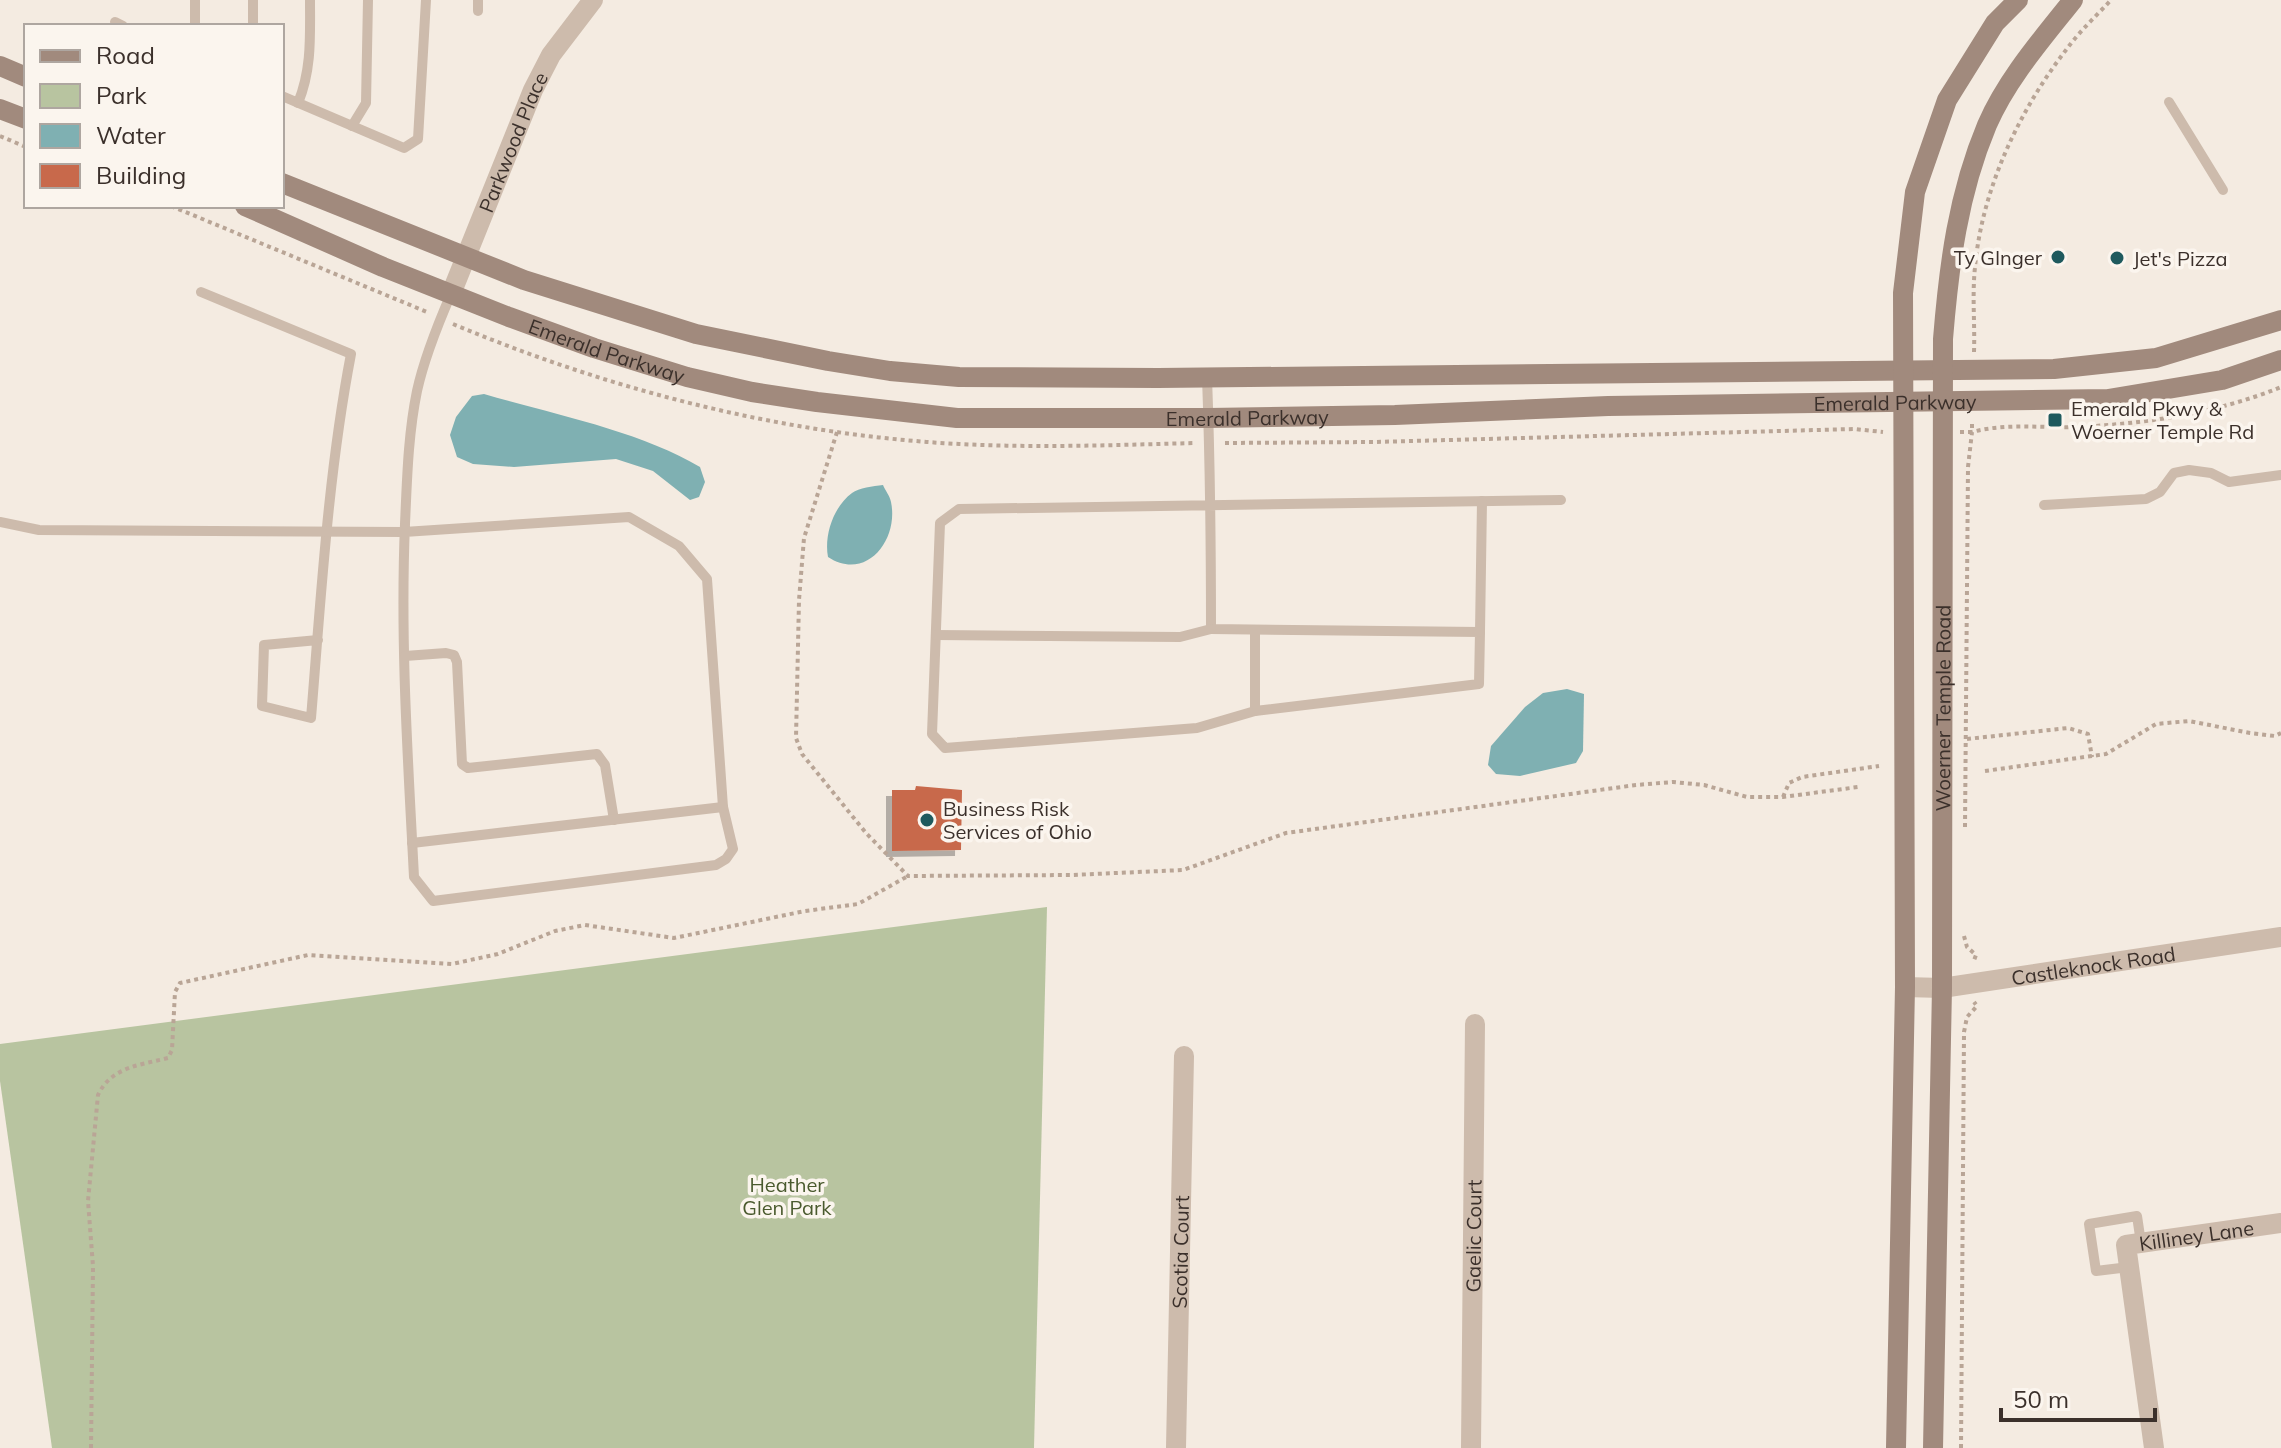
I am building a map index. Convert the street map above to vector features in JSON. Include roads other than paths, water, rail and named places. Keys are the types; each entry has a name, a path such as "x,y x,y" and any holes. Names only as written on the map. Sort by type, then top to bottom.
{"main road":[{"name":"Woerner Temple Road","path":"1896,1448 1905,987 1903,293 1915,192 1947,100 1995,23 2018,0"},
{"name":"Woerner Temple Road","path":"1933,1448 1942,988 1942,402 1946,296 1960,204 1988,123 2029,55 2073,0"},
{"path":"0,66 24,76"},
{"path":"0,109 24,118"},
{"name":"Emerald Parkway","path":"284,184 524,280 696,334 859,366 959,377 2054,369 2156,358 2281,320"},
{"name":"Emerald Parkway","path":"250,208 451,294 594,348 687,377 752,392 817,402 957,418 1395,415 1608,406 2108,399 2222,380 2281,360"}],"street":[{"name":"Parkwood Place","path":"451,294 533,90 551,55 593,0"},
{"name":"Castleknock Road","path":"1905,987 1942,988 2281,937"},
{"name":"Gaelic Court","path":"1471,1448 1475,1024"},
{"name":"Scotia Court","path":"1176,1448 1184,1056"},
{"name":"Killiney Lane","path":"2154,1448 2126,1245 2281,1223"}],"lane":[{"path":"195,0 195,24"},
{"path":"253,0 253,24"},
{"path":"298,103 306,83 310,53 310,0"},
{"path":"352,126 366,103 368,0"},
{"path":"284,97 404,148 418,139 426,0"},
{"path":"2169,102 2223,190"},
{"path":"201,292 351,354 321,572 318,640 311,718 262,706 264,645 318,640"},
{"path":"0,522 39,530 404,532 629,517 679,546 707,579 723,807 733,849 726,859 716,865 433,901 414,877 402,594 404,532 407,463 417,390 451,294"},
{"path":"1207,377 1211,629"},
{"path":"2044,505 2146,499 2160,492 2174,473 2189,470 2211,473 2229,482 2281,475"},
{"path":"1482,501 1479,684 1255,711 1197,728 945,748 932,734 940,523 959,509 1210,506 1482,501 1561,500"},
{"path":"936,635 1180,637 1211,629 1480,632"},
{"path":"1255,630 1255,711"},
{"path":"405,656 454,655 457,662 462,764 468,768 597,754 605,765 614,820"},
{"path":"412,843 723,807"},
{"path":"2129,1267 2096,1271 2089,1224 2137,1216 2141,1243"}],"water":[{"path":"484,394 623,433 676,454 700,467 705,482 699,497 690,500 653,471 616,459 514,467 473,464 457,457 450,435 456,417 472,396"},
{"path":"883,485 890,500 892,516 885,543 867,561 855,564 828,557 829,531 845,499 855,491"},
{"path":"1567,689 1584,694 1583,751 1576,763 1520,776 1496,774 1488,765 1491,746 1525,707 1543,693"}],"place":[{"name":"Ty GInger","path":"2058,257"},
{"name":"Jet's Pizza","path":"2117,258"},
{"name":"Emerald Pkwy & Woerner Temple Rd","path":"2055,420"},
{"name":"Business Risk Services of Ohio","path":"927,820"}],"park label":[{"name":"Heather Glen Park","path":"787,1196"}]}
